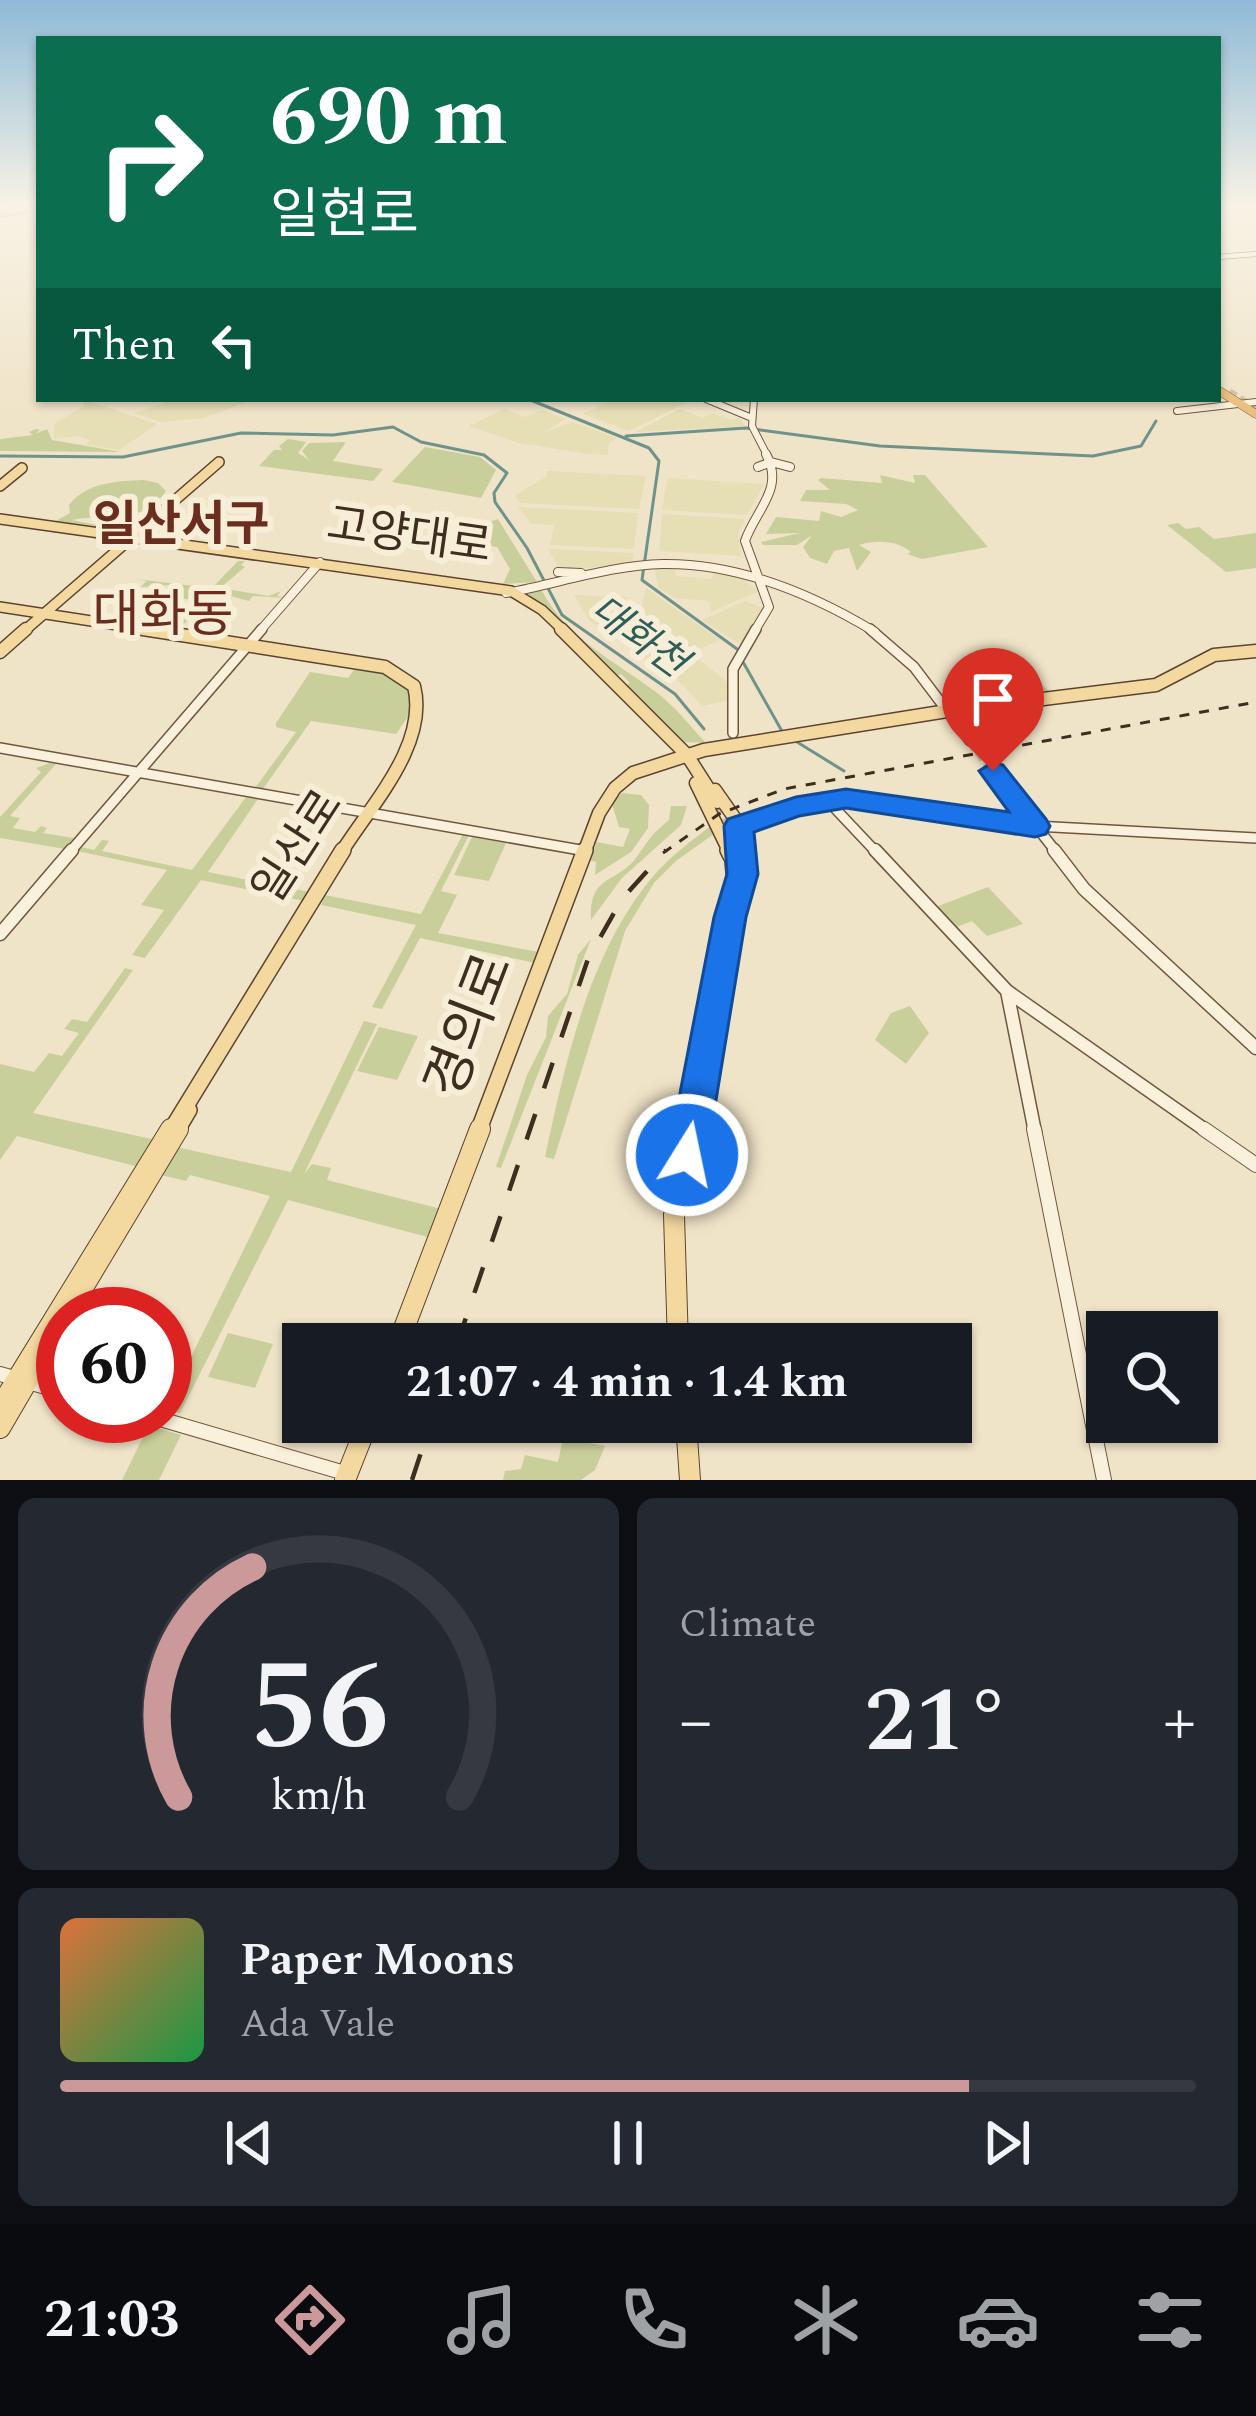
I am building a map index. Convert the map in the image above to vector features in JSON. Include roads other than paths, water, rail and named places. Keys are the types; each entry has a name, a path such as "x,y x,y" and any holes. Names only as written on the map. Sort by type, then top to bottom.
{"highway":[{"path":"1222,389 1253,406"}],"main road":[{"path":"711,402 752,425"},
{"path":"754,402 754,441 771,462 774,477"},
{"path":"1177,411 1253,406"},
{"path":"0,656 219,462"},
{"path":"729,744 736,714 732,679 765,616 768,598 746,534 774,477 790,467 771,462"},
{"name":"고양대로","path":"0,520 509,592 534,604 688,760"},
{"path":"0,934 319,564"},
{"path":"509,592 653,566 685,564 735,571 844,612 882,637 914,667 970,741"},
{"path":"735,571 751,570 754,565"},
{"path":"754,565 774,585"},
{"path":"735,571 768,598"},
{"path":"564,579 604,574"},
{"path":"534,604 524,593 537,585"},
{"path":"768,598 776,592 793,591"},
{"name":"고양대로","path":"509,592 537,613 688,760"},
{"name":"일산로","path":"0,605 385,667 414,686 420,704 417,725 369,813 83,1287"},
{"path":"667,734 688,748 729,744 1156,685 1214,655 1256,650"},
{"path":"647,722 671,750 656,763"},
{"path":"729,744 688,760 739,826 743,866 736,880"},
{"path":"0,748 586,851"},
{"name":"경의로","path":"408,1323 609,800 634,775 656,763 688,760"},
{"path":"990,767 1094,899 1256,1048"},
{"path":"714,795 736,880"},
{"path":"723,833 828,801 856,799 1035,826 1256,838"},
{"path":"828,801 1007,992 1256,1165"},
{"name":"일산로","path":"0,1407 369,813"},
{"path":"681,1323 682,1192 736,880 734,848"},
{"path":"1007,992 1104,1480"},
{"name":"일산로","path":"0,1428 15,1378 36,1352"},
{"path":"192,1429 350,1477 362,1443"},
{"path":"685,1443 687,1480"}],"waterway":[{"path":"535,402 649,448 659,461 642,580 737,649"},
{"path":"626,436 746,428 880,446 1093,456 1141,446 1156,421"},
{"name":"대화천","path":"0,456 123,457 241,433 333,435 393,427 421,442 484,455 507,473 494,493 495,502 527,548 562,615 675,694 704,729"},
{"path":"743,662 783,733"},
{"path":"797,742 844,771"}],"tunnel":[{"path":"1229,392 1256,409"},
{"path":"970,741 993,771"},
{"path":"717,802 737,848"}],"railway":[{"path":"664,852 719,814 784,789 1256,702"},
{"path":"464,1323 588,959 622,899 664,852"},
{"path":"412,1480 424,1443"}],"district":[{"name":"일산서구","path":"181,525"},
{"name":"대화동","path":"163,616"}]}
